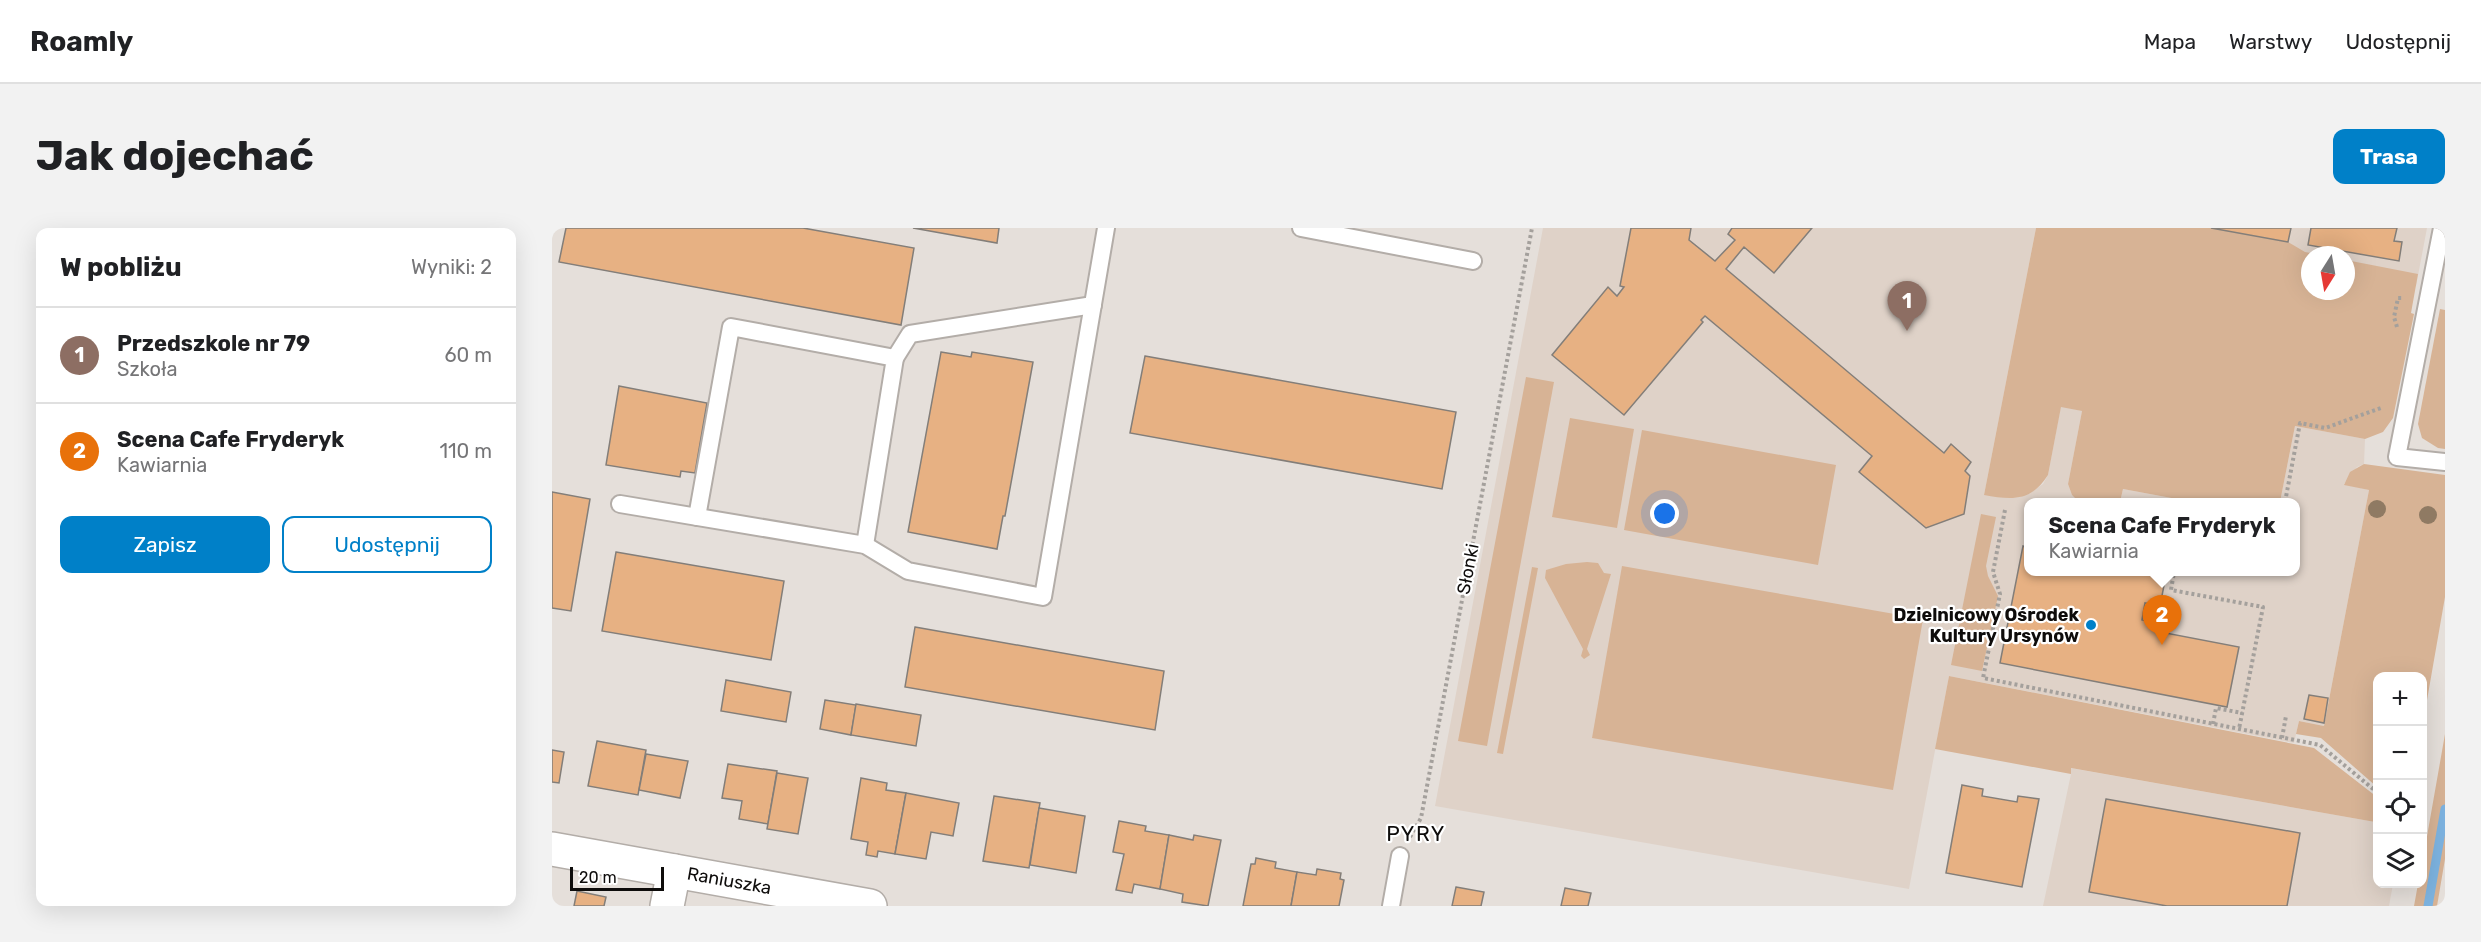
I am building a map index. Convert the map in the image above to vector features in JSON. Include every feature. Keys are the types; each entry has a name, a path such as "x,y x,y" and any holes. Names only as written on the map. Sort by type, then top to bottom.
{"street":[{"name":"Raniuszka","path":"552,849 870,906"},
{"path":"667,906 674,871"}],"lane":[{"path":"620,504 865,545 908,571 1043,597 1106,228"},
{"path":"1301,228 1473,261"},
{"path":"2442,228 2397,457 2445,462"},
{"path":"865,545 895,358 910,334 1093,305"},
{"path":"697,517 731,327 895,358"},
{"path":"1390,906 1400,856"}],"path":[{"name":"Słonki","path":"1400,856 1421,818 1532,228"},
{"path":"2397,328 2394,317 2398,298 2428,303"},
{"path":"2286,498 2300,423 2325,428 2381,409 2384,397"},
{"path":"2006,510 1993,572 2000,594 1983,678 2320,745 2373,789"},
{"path":"2173,576 2171,590 2263,607 2239,729"},
{"path":"2213,724 2216,708 2242,713"},
{"path":"2282,738 2286,716"}],"shaded area":[{"path":"1543,228 2036,228 1984,495 2033,491 2043,484 2048,475 2061,406 2082,411 2068,484 2075,498 2024,498 2024,576 2300,576 2300,498 2281,498 2295,426 2365,439 2364,464 2357,467 2344,484 2369,490 2324,726 2299,721 2294,743 1949,676 1909,889 1435,806"},
{"path":"2036,228 2211,228 2288,242 2301,250 2301,300 2355,300 2355,262 2418,274 2411,313 2414,314 2393,418 2383,432 2365,439 2295,426 2281,498 2171,498 2123,489 2121,498 2075,498 2068,484 2082,411 2061,407 2048,475 2042,484 2028,495 2003,498 1984,495"},
{"path":"2100,228 2427,228 2416,286 2355,275 2355,246 2301,246 2301,254"},
{"path":"2440,309 2445,310 2445,449 2438,448 2422,438 2418,424"},
{"path":"1526,377 1554,382 1487,746 1458,741"},
{"path":"1570,418 1634,429 1617,528 1552,517"},
{"path":"1642,430 1836,465 1818,565 1624,530"},
{"path":"2364,464 2445,475 2445,597 2427,700 2427,672 2373,672 2373,784 2321,738 2296,734 2299,721 2324,726 2369,490 2344,485 2350,472"},
{"path":"2123,489 2171,498 2121,498"},
{"path":"1981,514 1996,517 1986,566 1988,576 1998,596 1982,671 1951,665"},
{"path":"1598,563 1604,573 1611,574 1587,649 1590,655 1584,659 1581,656 1583,649 1545,578 1546,570 1566,564"},
{"path":"1622,566 1923,619 1893,790 1592,738"},
{"path":"1532,567 1538,568 1503,754 1497,753"},
{"path":"1949,676 2314,748 2373,794 2373,822 2071,768 2071,774 1935,749"},
{"path":"2445,734 2445,859 2437,906 2414,906 2417,888 2427,888 2427,836"},
{"path":"2070,768 2373,822 2373,888 2392,888 2389,906 2043,906 2071,774"}],"building":[{"path":"566,228 803,228 914,248 901,325 559,262"},
{"path":"913,228 999,228 997,243"},
{"path":"1631,228 1691,228 1689,240 1715,261 1735,240 1728,234 1732,228 1812,228 1774,273 1744,247 1726,269 1944,453 1951,444 1971,462 1965,471 1970,476 1964,514 1926,528 1859,472 1872,456 1705,316 1701,320 1703,322 1624,415 1552,355 1608,287 1617,296 1624,287 1620,286"},
{"path":"2211,228 2291,228 2288,242"},
{"path":"2311,228 2397,228 2394,241 2402,242 2399,261 2355,253 2355,246 2308,245"},
{"path":"941,352 971,357 972,352 1033,362 997,549 908,532"},
{"path":"1145,356 1456,412 1442,489 1130,433"},
{"path":"619,386 707,403 695,473 681,471 680,477 606,465"},
{"path":"552,492 590,499 571,611 552,608"},
{"path":"2023,546 2024,576 2166,576 2160,606 2145,603 2142,620 2157,623 2155,631 2239,647 2227,707 2000,663"},
{"path":"616,552 784,581 771,660 602,631"},
{"path":"915,627 1164,671 1155,730 905,687"},
{"path":"726,680 791,692 786,722 721,711"},
{"path":"2309,695 2328,698 2324,723 2304,719"},
{"path":"825,700 856,705 851,735 820,729"},
{"path":"856,704 921,715 916,746 851,735"},
{"path":"597,741 646,750 638,795 588,786"},
{"path":"552,750 564,752 559,783 552,782"},
{"path":"646,754 688,761 680,798 639,790"},
{"path":"728,764 777,771 768,824 739,819 742,801 722,798"},
{"path":"777,773 808,778 798,834 767,829"},
{"path":"861,778 887,783 886,790 906,793 895,854 878,851 877,857 866,855 868,842 851,839"},
{"path":"1962,785 1983,789 1982,796 2017,802 2018,796 2039,799 2022,887 1946,873"},
{"path":"906,793 959,803 953,836 931,832 926,859 895,854"},
{"path":"994,796 1040,803 1029,868 983,861"},
{"path":"2106,799 2300,833 2287,906 2167,906 2089,892"},
{"path":"1039,808 1085,816 1076,873 1030,865"},
{"path":"1119,821 1146,826 1145,831 1169,835 1160,889 1134,884 1132,893 1116,890 1124,854 1113,852"},
{"path":"1169,835 1193,840 1194,835 1221,840 1208,906 1182,902 1183,894 1160,889"},
{"path":"1256,858 1276,862 1275,868 1297,872 1291,906 1243,906 1251,864 1255,864"},
{"path":"1317,869 1341,873 1340,879 1344,880 1339,906 1291,906 1297,872 1316,875"},
{"path":"1456,887 1484,892 1481,906 1452,906"},
{"path":"1565,888 1591,893 1588,906 1561,906"},
{"path":"577,891 606,897 604,906 574,906"}],"waterway":[{"path":"2428,906 2445,809"}],"place":[{"name":"Przedszkole nr 79","path":"1907,331"},
{"name":"Dzielnicowy Ośrodek Kultury Ursynów","path":"2091,625"},
{"name":"Scena Cafe Fryderyk","path":"2162,645"}],"district":[{"name":"PYRY","path":"1416,834"}]}
